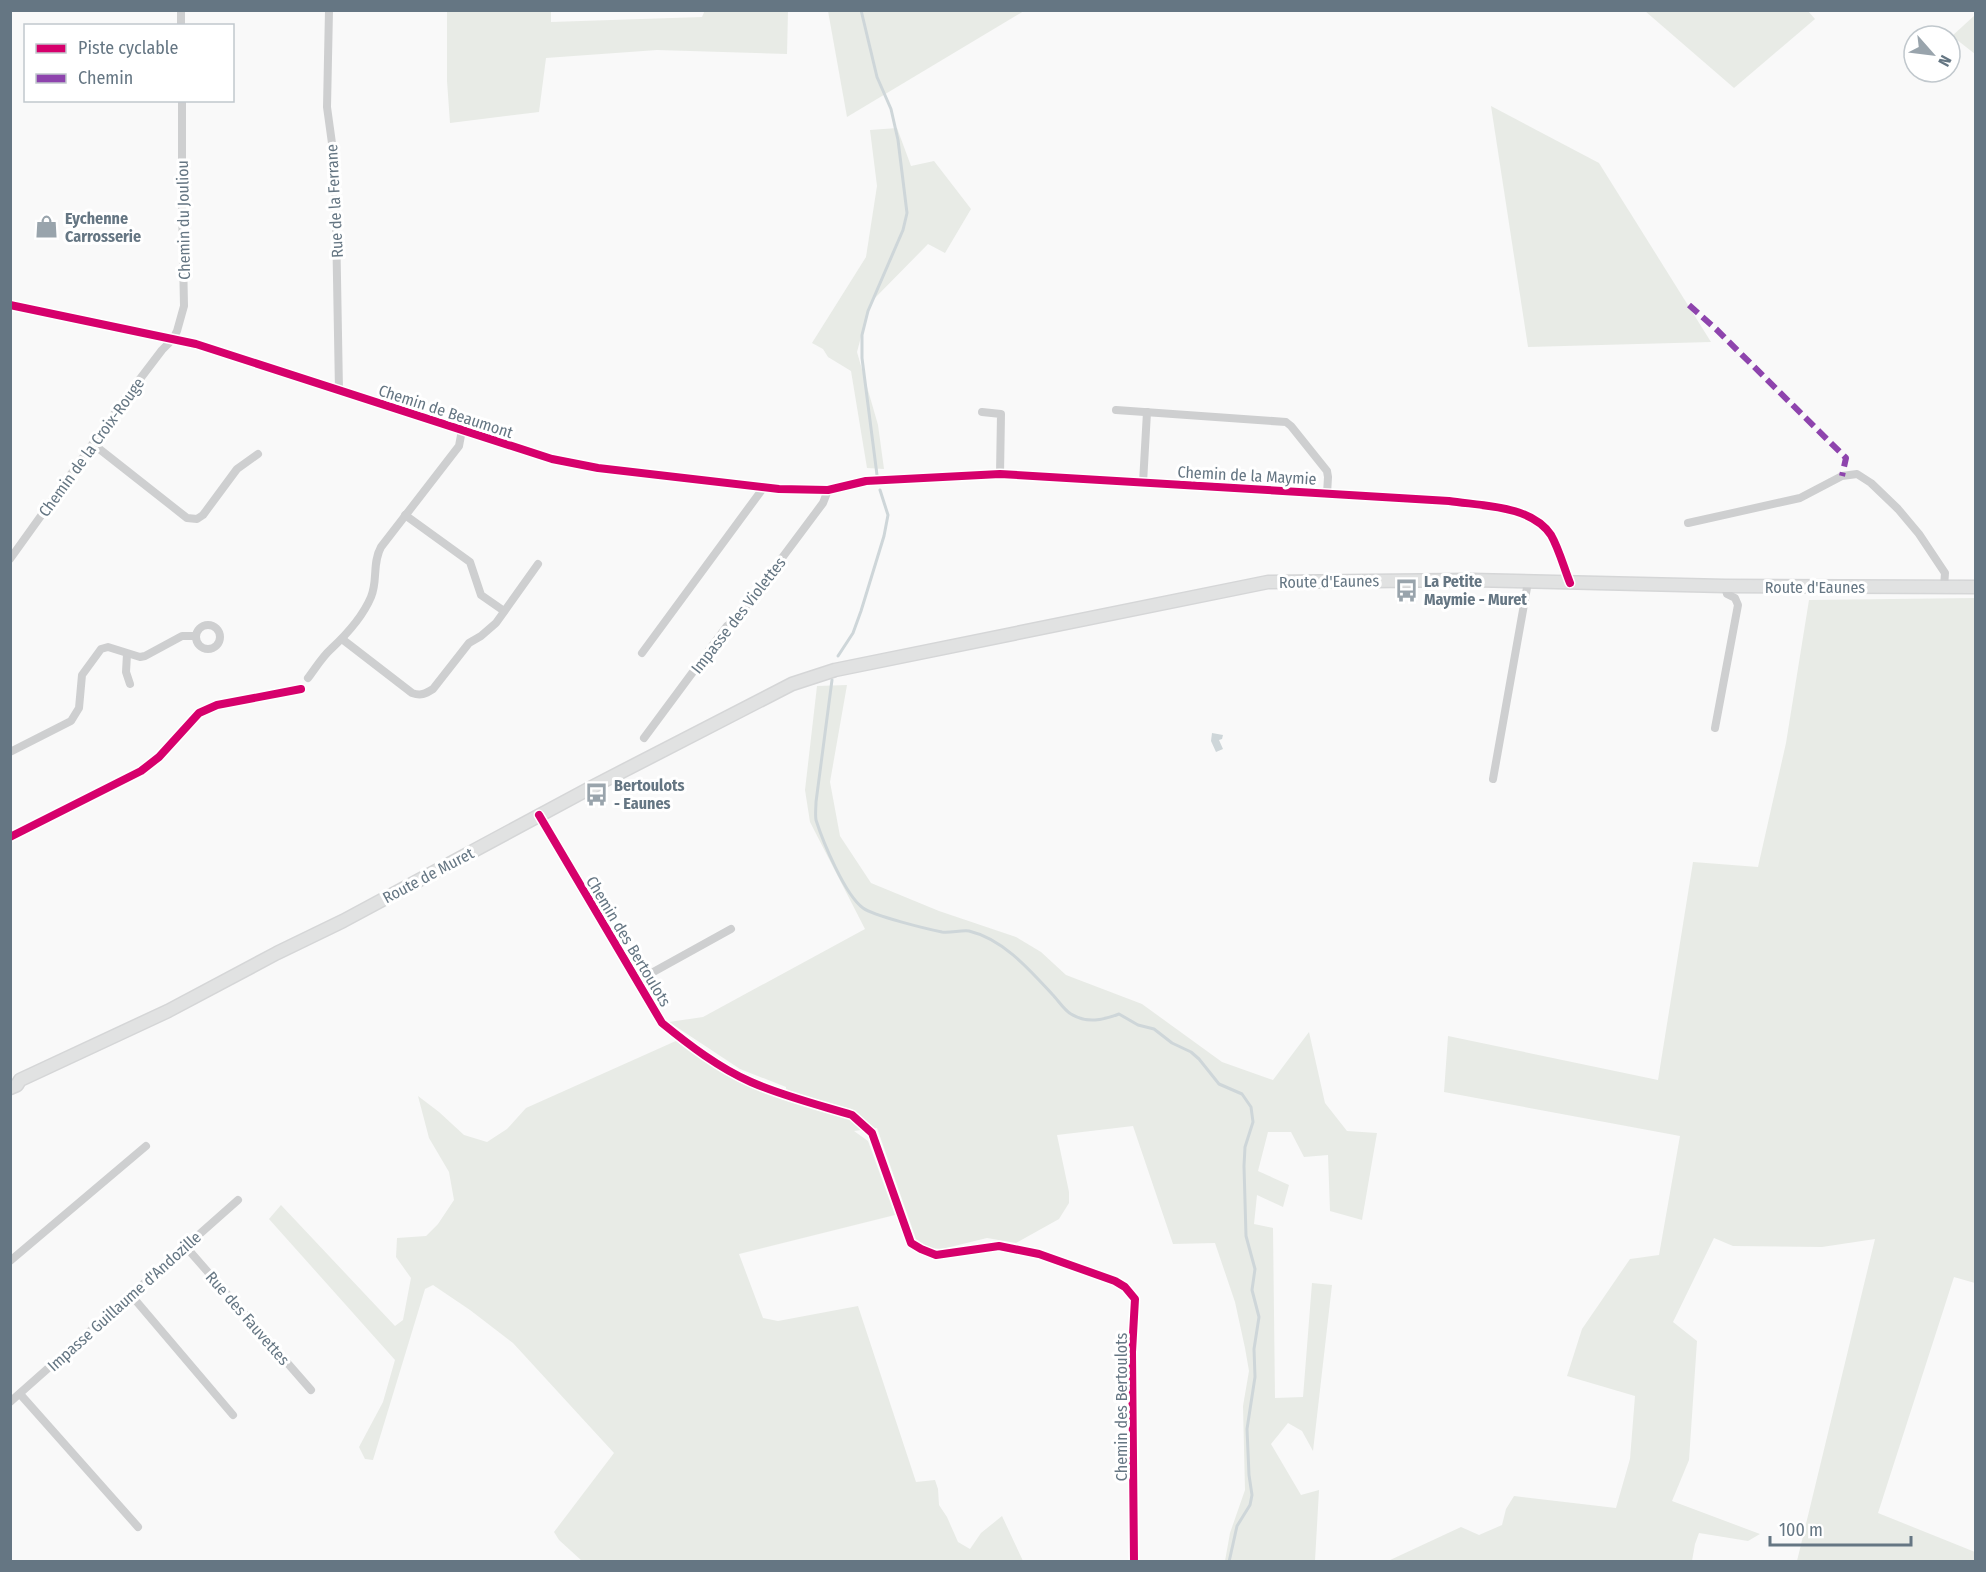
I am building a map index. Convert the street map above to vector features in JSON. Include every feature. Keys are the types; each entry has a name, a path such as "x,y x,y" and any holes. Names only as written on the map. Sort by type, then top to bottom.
{"main road":[{"name":"Route d'Eaunes","path":"835,670 1268,582 1380,580 1725,586 1976,587"},
{"name":"Route de Muret","path":"14,1082 168,1011 792,684 835,670"}],"street":[{"name":"Rue de la Ferrane","path":"329,10 327,107 335,165 339,391"},
{"name":"Chemin du Jouliou","path":"173,339 184,306 182,102"},
{"name":"Chemin de Beaumont","path":"10,305 196,344 552,459 586,466 764,487 828,490 882,480"},
{"name":"Chemin de la Croix-Rouge","path":"10,559 127,396 173,339"},
{"path":"1116,410 1281,421 1291,426 1327,471 1327,494"},
{"path":"982,412 1001,414 1000,474"},
{"path":"1143,483 1147,412"},
{"path":"308,678 330,649 342,639 371,597 378,553 459,446 462,430"},
{"path":"93,444 186,518 197,519 203,515 237,469 258,454"},
{"name":"Chemin de la Maymie","path":"882,480 1000,474 1449,501 1519,511 1540,522 1552,537 1570,583"},
{"path":"1688,523 1800,498 1842,476 1857,474 1871,483 1898,509 1919,534 1945,573 1944,587"},
{"path":"642,653 764,487"},
{"name":"Impasse des Violettes","path":"644,738 727,626 735,621 823,503 828,490"},
{"path":"405,516 470,562 481,595 504,611"},
{"path":"342,639 412,693 426,694 433,689 469,643 489,630 538,564"},
{"path":"1493,779 1528,582"},
{"path":"1715,728 1738,605 1735,598 1727,594 1725,586"},
{"path":"10,752 71,721 79,708 82,675 101,649 108,647 136,657 145,656 182,636 196,636"},
{"path":"127,654 126,672 130,684"},
{"path":"10,837 141,771 159,757 199,713 217,705 301,689"},
{"name":"Chemin des Bertoulots","path":"539,815 662,1023 731,1072 768,1088 852,1115 860,1120 872,1133 911,1243 921,1250 936,1255 999,1246 1039,1254 1115,1281 1125,1287 1135,1299 1132,1352 1134,1562"},
{"path":"637,981 731,929"},
{"path":"10,1261 146,1146"},
{"name":"Impasse Guillaume d'Andozille","path":"10,1402 238,1200"},
{"name":"Rue des Fauvettes","path":"186,1246 311,1390"},
{"path":"131,1295 233,1415"},
{"path":"20,1394 138,1527"}],"shaded area":[{"path":"705,10 788,11 787,54 657,50 546,58 539,112 450,123 447,81 447,11 551,11 551,22 702,17"},
{"path":"828,10 1024,11 847,117"},
{"path":"1645,11 1808,11 1815,19 1734,88"},
{"path":"1975,15 1975,54 1962,44 1962,27"},
{"path":"1491,106 1599,163 1711,342 1528,347"},
{"path":"897,128 911,166 934,161 971,209 945,253 928,244 870,303 857,352 878,425 884,469 867,468 851,371 828,357 823,349 812,343 866,257 877,186 870,130"},
{"path":"1975,598 1975,1283 1954,1277 1878,1513 1975,1552 1975,1561 1797,1561 1875,1239 1822,1247 1733,1246 1714,1238 1673,1322 1697,1341 1689,1460 1672,1501 1760,1534 1748,1541 1699,1533 1692,1561 1388,1561 1461,1527 1479,1535 1502,1525 1506,1509 1514,1496 1616,1508 1630,1459 1635,1396 1567,1376 1582,1329 1630,1259 1659,1255 1680,1136 1444,1092 1448,1036 1658,1080 1693,862 1758,867 1786,743 1809,600"},
{"path":"847,685 830,782 840,836 871,883 939,911 1016,937 1041,952 1066,975 1142,1004 1222,1062 1273,1080 1309,1032 1325,1103 1347,1131 1377,1133 1362,1220 1330,1211 1328,1155 1304,1157 1291,1132 1268,1132 1258,1171 1289,1185 1283,1207 1257,1195 1254,1224 1273,1228 1275,1398 1303,1397 1312,1283 1332,1285 1313,1451 1302,1431 1288,1423 1271,1444 1301,1495 1319,1490 1315,1561 1225,1561 1230,1533 1245,1490 1243,1406 1249,1371 1245,1348 1235,1302 1215,1243 1173,1244 1133,1126 1057,1135 1069,1192 1069,1203 1059,1219 1016,1243 987,1238 942,1249 929,1248 916,1239 877,1128 854,1131 868,1141 895,1215 739,1254 763,1318 778,1321 858,1306 916,1482 935,1480 939,1505 958,1542 970,1549 981,1533 1002,1516 1023,1561 582,1561 559,1540 554,1532 614,1453 513,1343 433,1285 425,1289 373,1460 365,1459 359,1447 383,1402 395,1360 269,1219 281,1205 395,1326 403,1320 411,1278 396,1257 397,1238 426,1236 438,1224 454,1200 449,1172 429,1138 418,1096 464,1135 487,1142 507,1129 526,1108 678,1040 712,1066 750,1085 786,1099 786,1087 740,1069 669,1022 703,1017 865,929 810,822 805,790 817,686"},
{"path":"1212,733 1223,735 1219,740 1223,749 1216,752 1211,741"}],"waterway":[{"path":"861,10 877,77 891,109 898,140 907,213 903,230 868,311 862,335 862,358 877,475"},
{"path":"838,656 853,633 884,536 888,515 880,490"},
{"path":"832,680 816,802 816,820 835,867 856,901 869,911 901,922 942,932 969,931 993,941 1015,956 1071,1014 1083,1019 1095,1020 1119,1014 1138,1025 1154,1029 1172,1043 1191,1052 1219,1084 1242,1094 1251,1107 1253,1122 1245,1147 1244,1166 1246,1236 1255,1269 1252,1290 1259,1317 1254,1349 1255,1377 1247,1429 1252,1495 1250,1505 1237,1526 1229,1562"}],"marked path":[{"path":"1689,305 1846,458 1842,476"}],"cycle path":[{"path":"10,305 196,344 552,459 598,468 779,489 828,490 866,481 1000,474 1449,501 1491,506 1519,512 1542,525 1554,540 1570,583"},
{"path":"10,837 141,771 159,757 199,713 217,705 301,689"},
{"path":"539,815 662,1023 705,1056 751,1082 852,1115 872,1133 911,1243 936,1255 999,1246 1039,1254 1115,1281 1125,1287 1135,1299 1132,1352 1134,1562"}],"place":[{"name":"Eychenne Carrosserie","path":"47,227"},
{"name":"La Petite Maymie - Muret","path":"1406,590"},
{"name":"Bertoulots - Eaunes","path":"596,794"}]}
